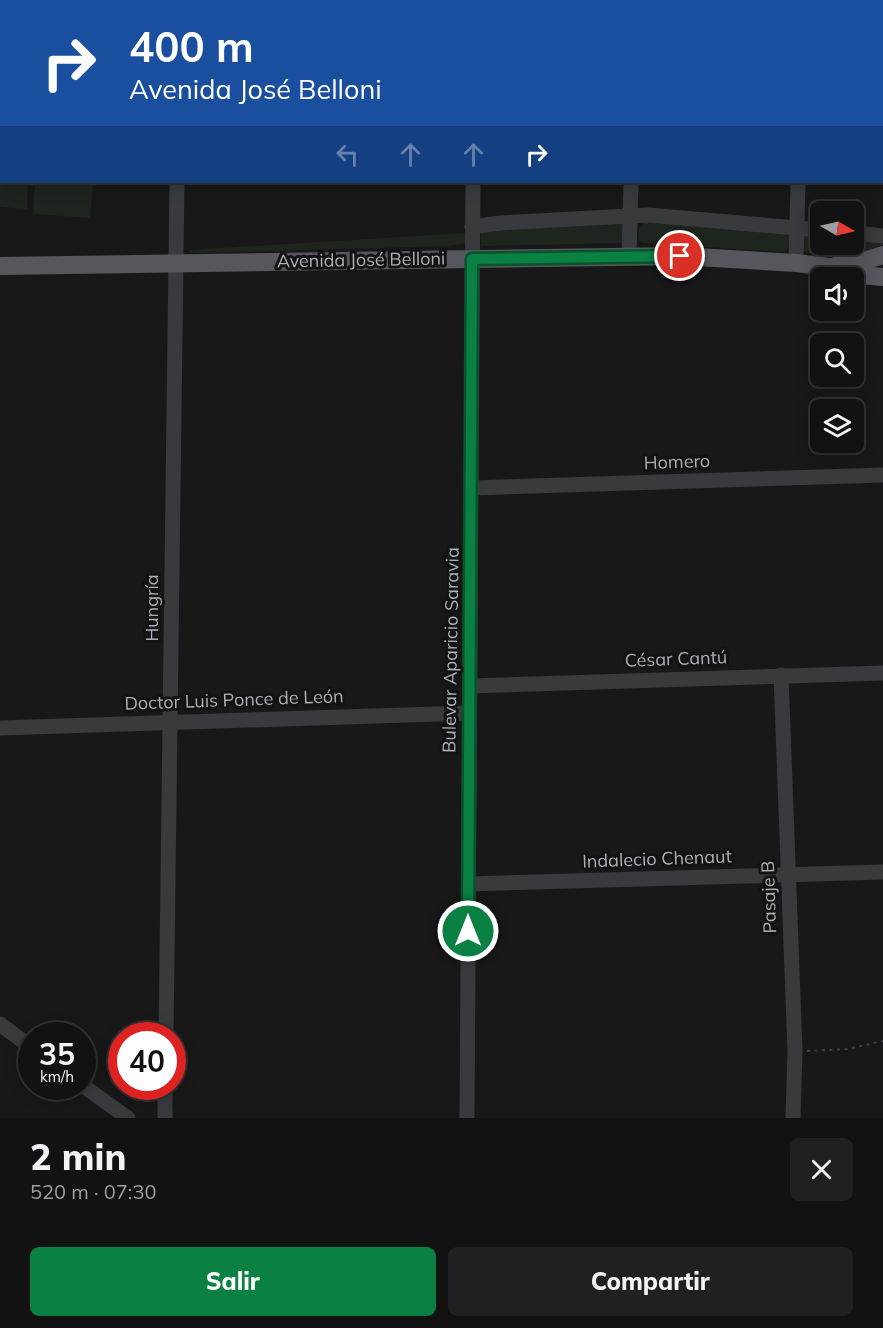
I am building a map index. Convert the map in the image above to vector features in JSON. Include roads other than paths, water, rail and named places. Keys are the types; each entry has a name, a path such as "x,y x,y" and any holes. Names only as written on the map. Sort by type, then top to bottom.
{"main road":[{"name":"Avenida José Belloni","path":"0,266 680,256 829,267 860,262 883,255"},
{"name":"Avenida José Belloni","path":"864,276 883,278"}],"street":[{"name":"Hungría","path":"166,1022 174,263 177,183"},
{"name":"Bulevar Aparicio Saravia","path":"467,1118 473,183"},
{"path":"629,256 631,183"},
{"path":"796,263 798,183"},
{"path":"472,227 630,216 810,229"},
{"path":"864,234 883,236"},
{"name":"Homero","path":"472,488 883,475"},
{"name":"César Cantú","path":"470,686 883,673"},
{"name":"Pasaje B","path":"781,675 795,1051 793,1118"},
{"name":"Doctor Luis Ponce de León","path":"0,728 470,713"},
{"name":"Indalecio Chenaut","path":"469,884 883,872"},
{"path":"0,1024 18,1038"},
{"path":"96,1095 128,1118"},
{"path":"165,1100 165,1118"}]}
